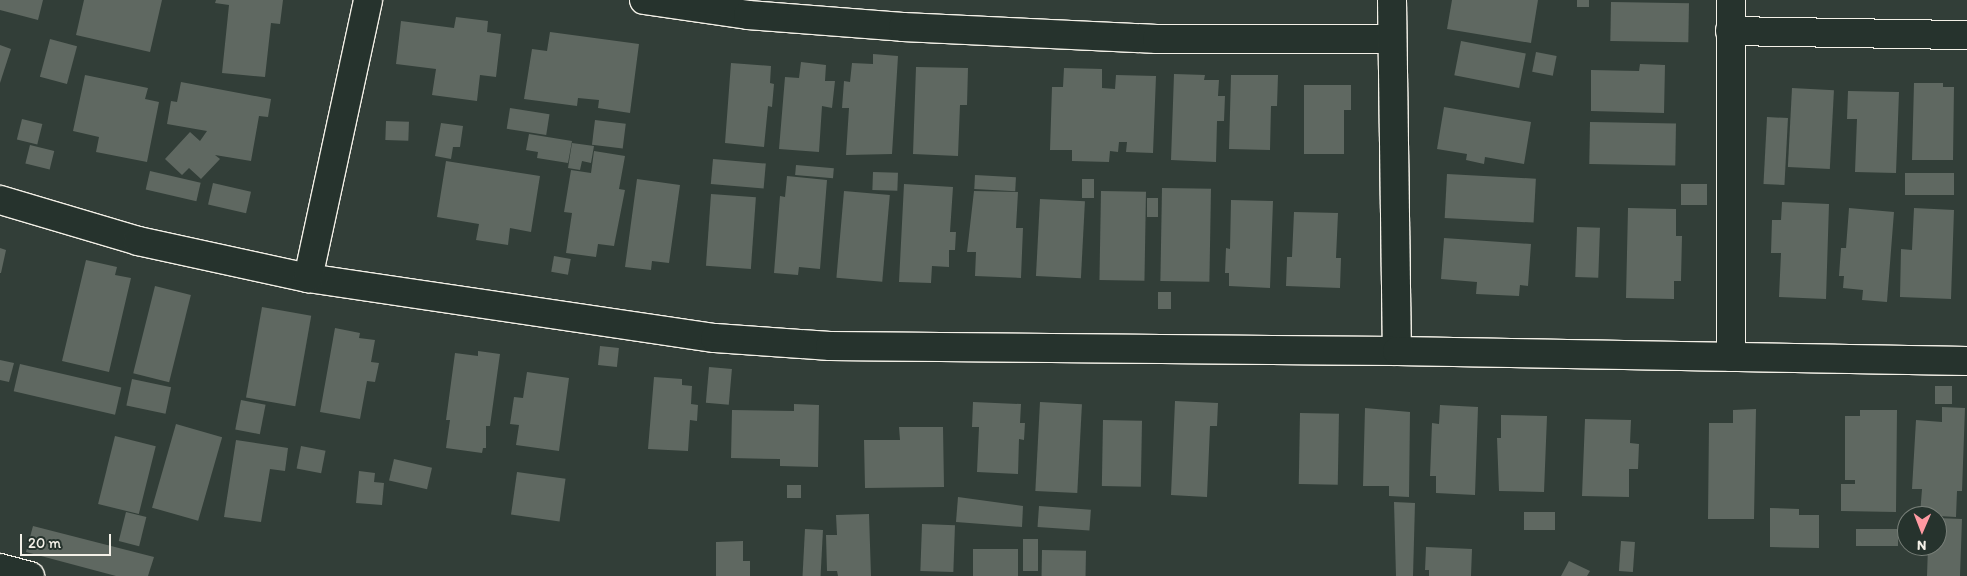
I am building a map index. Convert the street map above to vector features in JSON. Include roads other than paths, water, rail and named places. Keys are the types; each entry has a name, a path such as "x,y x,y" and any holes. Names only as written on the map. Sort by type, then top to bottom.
{"street":[{"path":"308,278 368,0"},
{"path":"644,0 748,15 904,27 1157,39 1391,39"},
{"path":"1392,0 1391,39 1397,351"},
{"path":"1731,0 1731,357"},
{"path":"1730,31 1967,34"},
{"path":"0,200 138,241 308,278 715,338 811,345 1397,351 1967,361"},
{"path":"0,568 30,576"}]}
